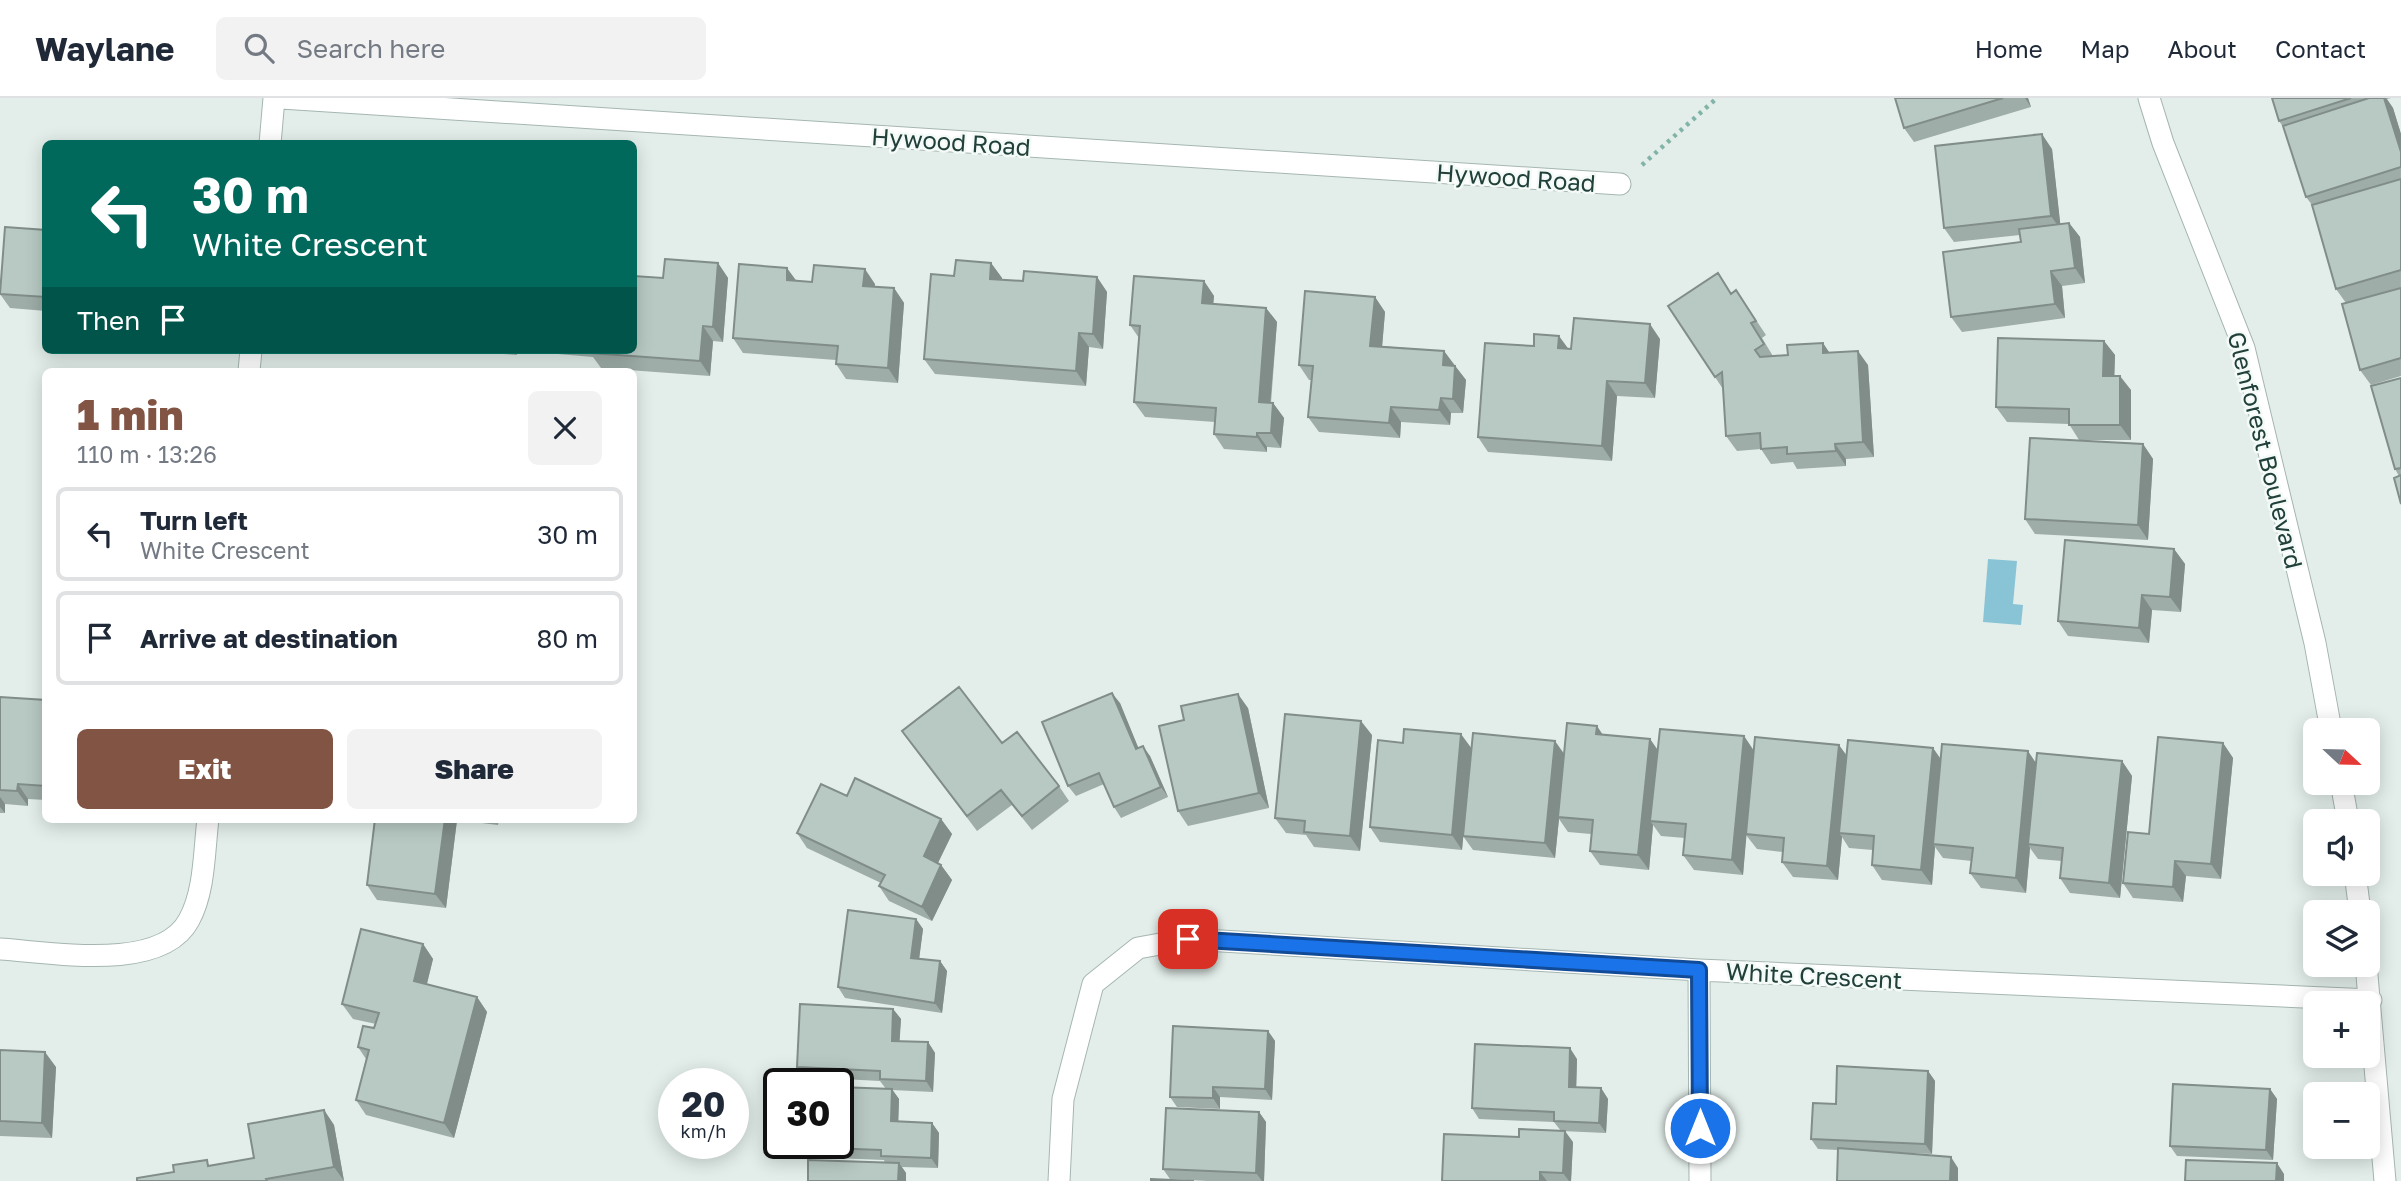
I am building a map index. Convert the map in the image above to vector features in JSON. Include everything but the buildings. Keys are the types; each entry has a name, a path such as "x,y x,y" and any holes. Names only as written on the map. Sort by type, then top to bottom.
{"street":[{"path":"270,140 274,98"},
{"name":"Hywood Road","path":"281,98 1620,184"},
{"name":"Glenforest Boulevard","path":"2149,98 2163,143 2244,348 2315,643 2329,718"},
{"path":"0,949 97,955 138,953 173,939 189,920 201,880 208,823"},
{"name":"White Crescent","path":"1059,1181 1063,1099 1093,984 1138,948 1188,939 1699,970 2303,997"},
{"path":"1699,970 1700,1181"},
{"path":"2376,1068 2385,1181"}],"path":[{"path":"1620,184 1717,98"}],"water":[{"path":"1988,559 2017,561 2013,604 2023,605 2021,625 1983,622"}],"route":[{"path":"1188,939 1699,970 1700,1128"}]}
